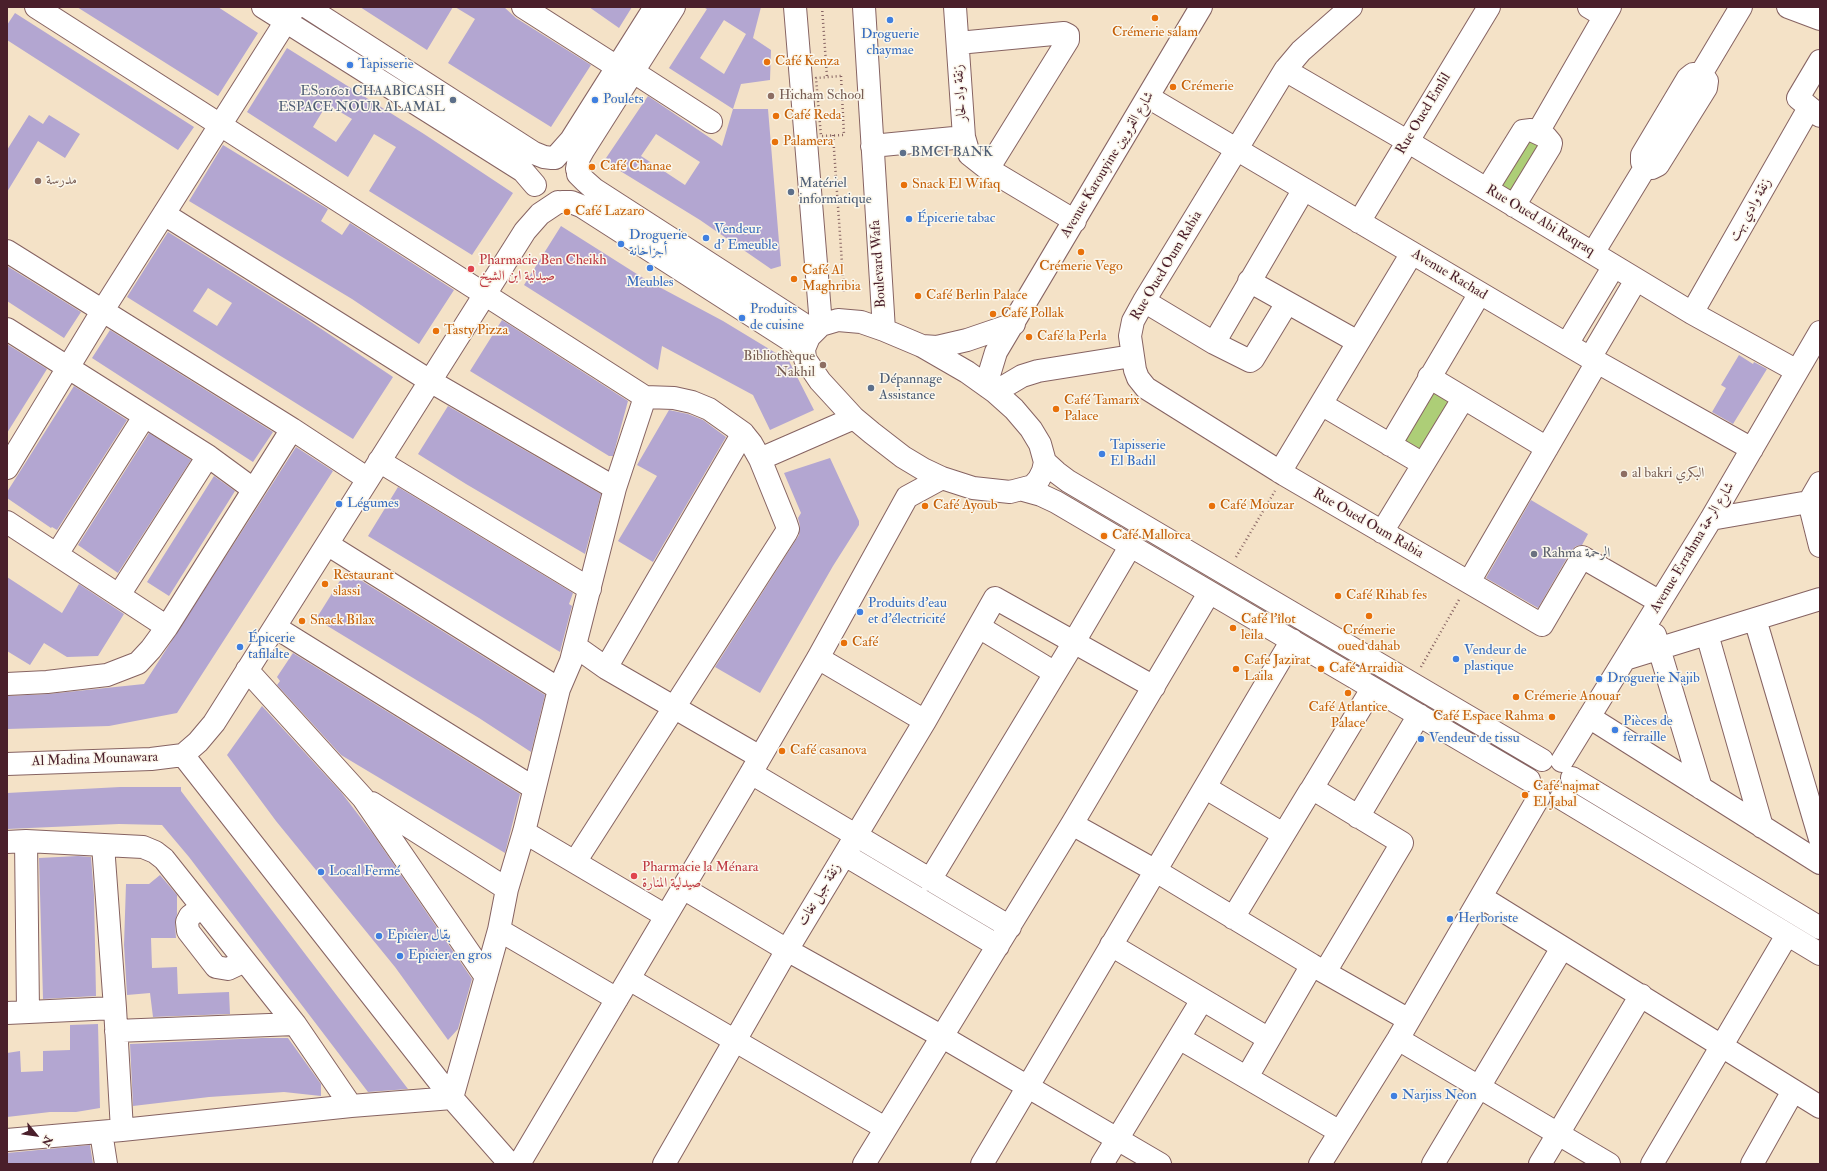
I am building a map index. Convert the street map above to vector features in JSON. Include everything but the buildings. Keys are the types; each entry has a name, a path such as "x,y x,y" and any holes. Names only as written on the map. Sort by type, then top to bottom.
{"street":[{"path":"36,7 645,397 674,398 692,402 709,409 743,433 760,459 788,529 575,862"},
{"path":"263,7 291,14 523,171 545,199 560,202 571,202 581,206 813,335"},
{"path":"307,7 534,153 544,157 568,160 585,181 594,189 813,335"},
{"path":"523,7 711,122"},
{"path":"510,1164 452,1098 183,755 198,742 214,724 525,231 540,214 572,196 576,191 579,180 579,158 655,7"},
{"path":"525,231 533,210 536,173 538,168 542,163 554,158 571,140 674,7"},
{"path":"795,7 813,335 805,359 820,381 854,418 903,457 942,478 973,488 1010,492 1023,490 1033,486 1039,479 1045,462 1040,444 1031,429 1014,409 991,389 967,372 922,346 884,330 849,320 838,320 813,335"},
{"name":"Boulevard Wafa","path":"864,7 884,330"},
{"name":"زنقة واد لحار","path":"954,7 958,43 964,137 969,154 988,169 1075,221"},
{"name":"Avenue Karouyine شارع القرويين","path":"991,389 989,375 996,352 1201,7"},
{"name":"Rue Oued Oum Rabia","path":"1351,7 1306,46 1285,70 1144,301 1131,328 1132,356 1138,378 1146,388 1282,474 1542,625 1582,556 1655,610"},
{"name":"Rue Oued Emlil","path":"1359,222 1489,7"},
{"path":"1593,253 1646,166 1652,168 1658,166 1706,88 1707,81 1701,74 1741,7"},
{"path":"1538,132 1601,10"},
{"path":"7,468 103,310 291,14"},
{"path":"958,43 1064,33 1067,33 1069,37 988,169"},
{"name":"زنقة وادي بهت","path":"1692,313 1815,112 1799,100 1798,97 1820,61"},
{"name":"Rue Oued Abi Raqraq","path":"1285,70 1407,141 1692,313 1797,371"},
{"name":"Avenue Rachad","path":"1148,97 1593,360 1752,449"},
{"path":"1487,189 1523,131 1531,130 1538,132 1549,140 1550,147 1514,206"},
{"path":"872,146 964,137"},
{"path":"1214,342 1304,189"},
{"path":"164,214 430,381 615,488"},
{"path":"7,251 292,429 374,470 590,589"},
{"path":"1282,474 1321,404 1412,253"},
{"path":"1567,344 1614,266"},
{"path":"1469,582 1547,448 1636,280"},
{"path":"1249,281 1358,342"},
{"path":"1390,445 1480,293"},
{"path":"1144,301 1248,360 1252,360 1287,303"},
{"path":"922,346 937,347 967,340 1014,324"},
{"path":"7,329 144,417 208,456 253,489"},
{"name":"Avenue Errahma شارع الرحمة","path":"1558,766 1711,519 1820,332"},
{"path":"991,389 1038,371 1132,356"},
{"path":"1429,377 1463,399 1547,448"},
{"path":"452,1098 499,930 559,689 571,661 615,488 645,397"},
{"path":"1382,532 1463,399"},
{"path":"1321,404 1423,464"},
{"path":"57,554 144,417"},
{"path":"760,459 854,418"},
{"path":"7,684 47,682 107,674 123,670 138,662 151,649 167,627 292,429"},
{"path":"606,668 743,433"},
{"path":"119,595 208,456"},
{"path":"903,457 907,497"},
{"path":"1045,462 1068,481 1558,766 1820,928"},
{"path":"519,1164 756,765 818,658 907,497 942,478"},
{"path":"1820,483 1814,502 1820,546"},
{"path":"1023,490 1041,495 1056,502 1131,545 1419,715 1543,792 1820,954"},
{"path":"1711,519 1814,502"},
{"path":"7,522 167,627"},
{"path":"327,544 559,689"},
{"path":"930,880 1074,643 1131,545"},
{"path":"864,1164 941,1036 1010,927 1154,687 1209,592"},
{"name":"زنقة جبل تغات","path":"664,1164 787,950 925,721 995,598 1074,643"},
{"path":"1625,659 1820,599"},
{"path":"1655,610 1659,649 1701,788"},
{"path":"1755,619 1820,839"},
{"path":"275,627 534,788"},
{"path":"979,627 1055,673"},
{"path":"1707,634 1762,827"},
{"path":"982,1164 1027,1086 1206,788 1292,640"},
{"path":"1074,643 1154,687"},
{"path":"575,646 606,668 674,706 856,836 1010,927"},
{"path":"818,658 925,721"},
{"path":"247,670 363,798 486,977"},
{"path":"1233,918 1372,688"},
{"path":"1358,817 1419,715"},
{"path":"1589,717 1820,863"},
{"name":"Al Madina Mounawara","path":"7,764 150,760 183,755"},
{"path":"1543,792 1532,768 1558,766"},
{"path":"1543,792 1569,790 1558,766"},
{"path":"1206,788 1283,834"},
{"path":"1247,1077 1269,1039 1319,969 1402,843 1311,790"},
{"path":"1320,1164 1398,1039 1543,792"},
{"path":"363,798 508,889"},
{"path":"1072,824 1156,871 1319,969 1409,1020"},
{"path":"524,832 666,916"},
{"path":"115,1008 18,1012 16,842 144,847 155,852 164,859 295,1024 351,1106"},
{"path":"103,845 116,1031 112,1131 106,1164"},
{"path":"844,855 998,946"},
{"path":"683,888 787,950 941,1036 1160,1164"},
{"path":"1481,897 1641,995 1820,1108"},
{"path":"499,930 617,999"},
{"path":"1652,1164 1787,935"},
{"path":"1111,946 1269,1039"},
{"path":"1433,1164 1562,948"},
{"path":"629,979 885,1128"},
{"path":"1540,1164 1641,995"},
{"path":"1102,1164 1202,1000"},
{"path":"116,1031 295,1024"},
{"path":"1179,1038 1340,1132"},
{"path":"1398,1039 1609,1164"},
{"path":"1752,1164 1793,1091"},
{"path":"7,1140 112,1131 351,1106 452,1098"}],"path":[{"path":"822,7 827,77"},
{"path":"841,76 844,134 833,135 821,136 816,78 841,76"},
{"path":"833,135 844,292"},
{"path":"1226,574 1282,474"},
{"path":"1412,682 1469,582"}],"green space":[{"path":"1523,131 1549,140 1514,206 1487,189"},
{"path":"1429,377 1463,399 1423,464 1390,445"}],"place":[{"name":"Crémerie salam","path":"1155,18"},
{"name":"Droguerie chaymae","path":"890,20"},
{"name":"Café Kenza","path":"767,62"},
{"name":"Tapisserie","path":"350,65"},
{"name":"Crémerie","path":"1173,87"},
{"name":"Hicham School","path":"771,96"},
{"name":"ES01601 CHAABICASH ESPACE NOUR ALAMAL","path":"453,100"},
{"name":"Poulets","path":"595,100"},
{"name":"Café Reda","path":"776,116"},
{"name":"Palamera","path":"775,142"},
{"name":"BMCI BANK","path":"903,153"},
{"name":"Café Chanae","path":"592,167"},
{"name":"مدرسة","path":"38,181"},
{"name":"Snack El Wifaq","path":"904,185"},
{"name":"Matériel informatique","path":"791,192"},
{"name":"Café Lazaro","path":"567,212"},
{"name":"Épicerie tabac","path":"909,219"},
{"name":"Vendeur d' Emeuble","path":"706,238"},
{"name":"Droguerie أجزاخانة","path":"621,244"},
{"name":"Crémerie Vego","path":"1081,252"},
{"name":"Meubles","path":"650,268"},
{"name":"Pharmacie Ben Cheikh صيدلية ابن الشيخ","path":"471,269"},
{"name":"Café Al Maghribia","path":"794,279"},
{"name":"Café Berlin Palace","path":"918,296"},
{"name":"Café Pollak","path":"993,314"},
{"name":"Produits de cuisine","path":"742,318"},
{"name":"Tasty Pizza","path":"436,331"},
{"name":"Café la Perla","path":"1029,337"},
{"name":"Bibliothèque Nakhil","path":"823,365"},
{"name":"Dépannage Assistance","path":"871,388"},
{"name":"Café Tamarix Palace","path":"1056,409"},
{"name":"Tapisserie El Badil","path":"1102,454"},
{"name":"al bakri البكري","path":"1624,474"},
{"name":"Légumes","path":"339,504"},
{"name":"Café Ayoub","path":"925,506"},
{"name":"Café Mouzar","path":"1212,506"},
{"name":"Café Mallorca","path":"1104,536"},
{"name":"Rahma الرحمة","path":"1534,554"},
{"name":"Restaurant slassi","path":"325,584"},
{"name":"Café Rihab fes","path":"1338,596"},
{"name":"Produits d'eau et d'électricité","path":"860,612"},
{"name":"Crémerie oued dahab","path":"1369,616"},
{"name":"Snack Bilax","path":"302,621"},
{"name":"Café l'îlot leila","path":"1233,628"},
{"name":"Café","path":"844,643"},
{"name":"Épicerie tafilalte","path":"240,647"},
{"name":"Vendeur de plastique","path":"1456,659"},
{"name":"Cafe Jazirat Laila","path":"1236,669"},
{"name":"Café Arraidia","path":"1321,669"},
{"name":"Droguerie Najib","path":"1599,679"},
{"name":"Café Atlantice Palace","path":"1348,693"},
{"name":"Crémerie Anouar","path":"1516,697"},
{"name":"Café Espace Rahma","path":"1552,717"},
{"name":"Pièces de ferraille","path":"1615,730"},
{"name":"Vendeur de tissu","path":"1421,739"},
{"name":"Café casanova","path":"782,751"},
{"name":"Café najmat El Jabal","path":"1525,795"},
{"name":"Local Fermé","path":"321,872"},
{"name":"Pharmacie la Ménara صيدلية المنارة","path":"634,876"},
{"name":"Herboriste","path":"1450,919"},
{"name":"Epicier بقال","path":"379,936"},
{"name":"Epicier en gros","path":"400,956"},
{"name":"Narjiss Neon","path":"1394,1096"}]}
